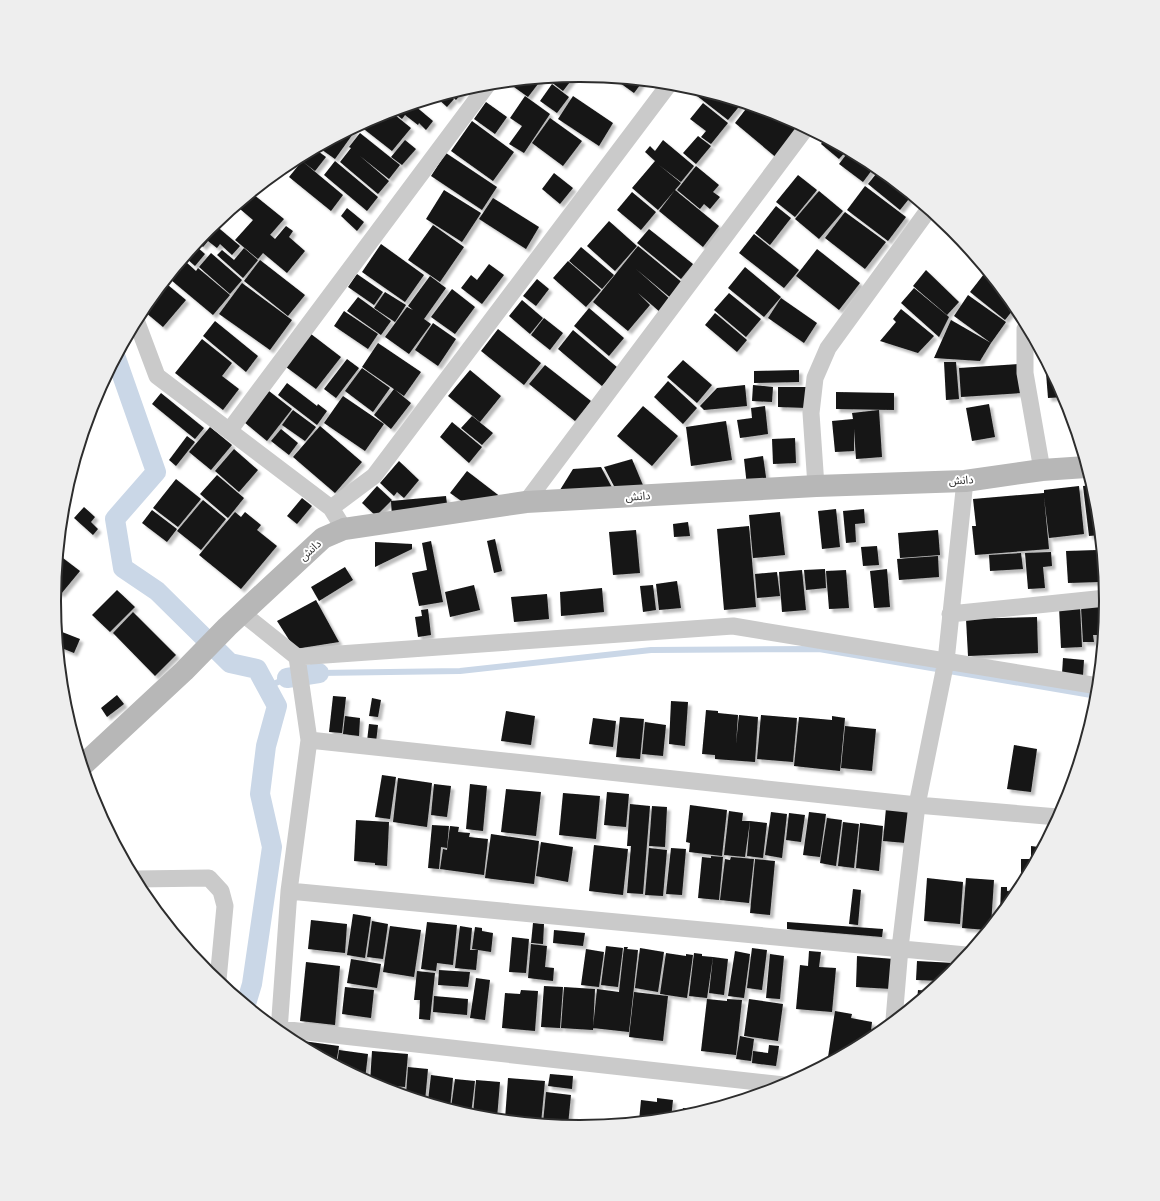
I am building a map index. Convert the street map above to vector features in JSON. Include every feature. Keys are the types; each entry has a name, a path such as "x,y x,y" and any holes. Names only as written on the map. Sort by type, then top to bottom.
{"main road":[{"name":"دانش","path":"87,761 184,671 234,620 323,538 344,529 526,502 816,486 965,481 1042,470 1081,466"}],"street":[{"path":"331,508 374,476 666,89"},
{"path":"230,431 483,90"},
{"path":"526,502 803,132"},
{"path":"816,486 811,413 815,378 828,348 926,214"},
{"path":"139,328 157,376 331,508 344,529"},
{"path":"1025,334 1025,373 1042,470"},
{"path":"895,1013 900,948 917,804 946,661 965,481"},
{"path":"950,614 1099,599"},
{"path":"234,620 297,657 733,626 1092,685"},
{"path":"279,1023 289,891 309,740 297,657"},
{"path":"309,740 917,804 1051,816"},
{"path":"143,880 209,878 221,891 225,906 219,972"},
{"path":"289,891 959,954"},
{"path":"291,1031 770,1083"}],"building":[{"path":"570,82 563,91 552,83"},
{"path":"538,84 528,97 513,86"},
{"path":"552,84 569,97 557,113 540,101"},
{"path":"621,84 640,85 634,93"},
{"path":"695,94 739,107 728,120"},
{"path":"459,96 456,100 453,97"},
{"path":"525,96 550,114 524,153 509,144 522,126 510,118"},
{"path":"573,96 613,123 599,146 558,119"},
{"path":"452,97 454,99 447,107 440,101"},
{"path":"486,102 507,117 495,134 474,119"},
{"path":"703,103 728,123 711,144 701,137 706,131 690,119"},
{"path":"417,108 433,121 426,130 419,123 418,125 405,115 402,119 397,115"},
{"path":"746,109 779,121 800,131 778,159 735,123"},
{"path":"396,116 411,128 392,151 364,129"},
{"path":"550,118 582,141 563,166 532,143"},
{"path":"472,121 514,152 493,181 451,151"},
{"path":"360,133 400,165 389,179 360,156 389,181 378,194 340,162"},
{"path":"353,134 335,159 322,150"},
{"path":"698,136 711,146 696,164 683,153"},
{"path":"405,140 416,149 402,165 391,157"},
{"path":"663,140 694,166 681,182 659,165 681,183 658,210 632,188 655,161 645,152 650,146 655,151"},
{"path":"823,142 844,154 839,159 821,144"},
{"path":"319,152 326,157 315,171 303,162"},
{"path":"446,153 497,187 482,210 431,176"},
{"path":"846,155 871,171 863,182 839,164"},
{"path":"335,161 378,197 367,211 324,175"},
{"path":"303,162 343,195 331,211 289,177 299,165"},
{"path":"696,166 719,185 713,192 720,197 710,209 704,204 700,209 677,190"},
{"path":"554,173 573,188 560,204 542,189"},
{"path":"876,174 909,199 900,210 868,184"},
{"path":"798,175 817,190 795,217 776,202"},
{"path":"865,186 906,217 888,241 847,210"},
{"path":"444,190 481,213 462,242 426,219"},
{"path":"675,190 719,226 703,247 659,211"},
{"path":"819,191 843,211 819,239 795,219"},
{"path":"632,192 656,212 641,230 617,210"},
{"path":"255,196 284,219 270,235 275,239 286,226 293,231 289,237 305,251 287,273 263,253 258,259 235,240 253,220 240,209"},
{"path":"493,198 539,227 526,249 479,219"},
{"path":"776,206 791,218 770,245 755,233"},
{"path":"347,208 364,222 357,231 341,216"},
{"path":"845,212 886,242 865,269 825,238"},
{"path":"609,221 637,246 615,271 587,246"},
{"path":"433,225 464,247 440,282 408,260"},
{"path":"219,228 240,246 232,255 220,244 217,248 208,241 203,247 202,246"},
{"path":"649,229 693,264 681,279 637,243"},
{"path":"754,234 799,270 784,288 739,253"},
{"path":"381,244 424,275 405,302 362,272"},
{"path":"638,246 684,284 672,299 636,269 671,300 660,312 638,293 650,305 628,331 593,302"},
{"path":"581,247 614,275 602,289 569,261"},
{"path":"244,248 258,260 243,278 217,255 222,250 234,260"},
{"path":"199,249 205,254 195,266 188,260"},
{"path":"817,249 860,283 839,310 796,276"},
{"path":"211,253 242,280 230,294 199,267"},
{"path":"260,260 305,295 288,316 244,281"},
{"path":"568,261 601,290 586,307 553,278"},
{"path":"186,262 196,271 198,268 230,295 213,315 172,281"},
{"path":"489,264 504,275 482,304 461,288 471,275 477,280"},
{"path":"745,267 781,297 764,317 728,288"},
{"path":"926,270 959,302 947,315 913,286"},
{"path":"357,274 383,292 374,305 348,287"},
{"path":"984,275 1012,312 1005,320 970,292"},
{"path":"430,276 446,288 424,319 431,324 409,354 385,337 407,307 413,310 408,306"},
{"path":"537,279 549,289 536,306 523,296"},
{"path":"242,283 292,320 270,350 219,314"},
{"path":"168,285 186,300 163,327 147,314"},
{"path":"914,288 949,317 939,337 901,303"},
{"path":"452,289 475,307 455,334 431,317"},
{"path":"385,292 406,305 395,322 374,308"},
{"path":"729,293 761,319 746,337 714,310"},
{"path":"968,295 1006,322 991,343 954,316"},
{"path":"358,297 391,321 381,335 347,311"},
{"path":"781,298 817,323 804,343 768,318"},
{"path":"522,300 543,318 530,334 509,316"},
{"path":"589,308 624,338 609,356 574,326"},
{"path":"901,309 934,336 918,353 880,341 896,322 893,319"},
{"path":"344,311 378,334 368,349 334,326"},
{"path":"715,313 747,340 737,352 705,325"},
{"path":"544,318 563,333 550,350 531,335"},
{"path":"951,320 991,343 980,361 934,358"},
{"path":"215,321 258,356 246,372 203,336"},
{"path":"433,323 456,339 438,366 415,350"},
{"path":"498,329 541,363 524,385 481,351"},
{"path":"573,330 618,368 602,386 558,349"},
{"path":"311,334 341,357 316,389 286,367"},
{"path":"202,339 232,363 222,376 239,389 223,410 175,373"},
{"path":"378,343 421,372 404,396 362,367"},
{"path":"347,359 359,368 336,398 324,389"},
{"path":"683,360 712,385 697,403 667,377"},
{"path":"944,362 956,362 959,399 946,400"},
{"path":"1019,364 1021,393 961,397 959,368"},
{"path":"545,365 591,401 575,421 529,384"},
{"path":"362,368 390,388 373,412 345,391"},
{"path":"470,370 501,396 480,422 448,396"},
{"path":"799,370 799,382 754,383 754,371"},
{"path":"1046,373 1057,397 1048,398"},
{"path":"668,381 697,408 683,424 654,397"},
{"path":"287,383 317,406 318,404 327,411 317,425 278,395"},
{"path":"745,385 747,406 704,410 700,406 717,388"},
{"path":"753,385 773,387 772,402 752,401"},
{"path":"778,387 808,387 808,408 778,407"},
{"path":"394,389 411,403 391,429 374,415"},
{"path":"269,391 292,409 267,441 244,422"},
{"path":"836,392 894,393 894,410 836,409"},
{"path":"161,393 204,428 195,439 152,404"},
{"path":"343,396 384,424 365,451 324,423"},
{"path":"989,404 995,437 972,441 966,408"},
{"path":"643,406 678,436 652,466 617,436"},
{"path":"765,406 768,434 740,438 737,420 752,418 751,408"},
{"path":"293,410 316,427 305,441 282,425"},
{"path":"879,410 882,457 856,459 854,429 854,451 835,452 832,421 853,419 852,413"},
{"path":"472,416 493,433 482,445 461,428"},
{"path":"726,421 732,460 691,466 686,427"},
{"path":"452,422 482,447 469,463 440,437"},
{"path":"320,426 362,462 335,493 293,457"},
{"path":"210,427 232,445 211,470 189,452"},
{"path":"281,429 298,443 289,455 271,441"},
{"path":"187,436 195,442 176,466 169,460"},
{"path":"795,438 796,463 773,464 772,439"},
{"path":"234,449 258,470 239,492 215,471"},
{"path":"763,456 767,484 747,486 744,459"},
{"path":"632,459 645,490 616,490 604,467"},
{"path":"399,461 419,480 404,498 397,492 394,496 380,483"},
{"path":"601,467 616,495 555,498 573,469"},
{"path":"467,471 506,501 470,507 450,493"},
{"path":"217,475 244,498 228,518 200,494"},
{"path":"176,479 201,499 178,527 153,508"},
{"path":"377,486 392,500 376,516 362,503"},
{"path":"1079,486 1084,534 1049,538 1044,497 1049,549 975,555 972,526 976,526 973,499 1044,493 1044,490"},
{"path":"1083,486 1086,486 1095,535 1089,536"},
{"path":"446,496 448,512 392,517 391,501"},
{"path":"302,498 312,506 297,524 287,516"},
{"path":"203,500 226,519 201,550 177,531"},
{"path":"84,507 95,517 91,522 98,529 93,535 74,518"},
{"path":"836,509 840,547 822,549 818,511"},
{"path":"864,509 865,523 855,524 856,542 846,543 843,511"},
{"path":"152,510 177,529 167,542 142,523"},
{"path":"235,512 241,517 245,512 261,525 257,530 277,546 241,589 199,555"},
{"path":"780,512 785,555 753,558 749,515"},
{"path":"688,522 690,536 674,537 673,524"},
{"path":"749,526 756,607 724,610 717,529"},
{"path":"636,530 640,573 613,575 609,532"},
{"path":"938,530 940,555 900,558 898,533"},
{"path":"495,539 502,571 494,573 487,541"},
{"path":"431,541 443,602 419,606 412,573 427,570 422,543"},
{"path":"375,542 412,544 412,549 375,567"},
{"path":"877,546 879,565 863,566 861,547"},
{"path":"1097,550 1098,582 1068,583 1066,551"},
{"path":"1051,552 1052,566 1043,567 1045,588 1028,589 1025,553"},
{"path":"1021,553 1023,569 990,571 989,555"},
{"path":"938,556 939,577 899,580 897,559"},
{"path":"63,558 80,571 61,594"},
{"path":"345,567 353,580 319,601 311,587"},
{"path":"825,569 826,588 806,590 804,570"},
{"path":"887,569 890,607 874,608 870,571"},
{"path":"802,570 806,610 782,612 779,572"},
{"path":"846,570 849,608 829,609 826,571"},
{"path":"777,572 780,596 757,598 755,574"},
{"path":"677,581 681,608 659,610 656,584"},
{"path":"474,585 480,610 450,617 445,592"},
{"path":"653,585 656,610 643,612 640,586"},
{"path":"602,588 604,612 561,616 560,592"},
{"path":"117,590 135,607 110,632 92,615"},
{"path":"547,594 549,619 514,622 511,597"},
{"path":"316,600 339,642 295,649 277,621"},
{"path":"1080,606 1082,647 1061,648 1059,607"},
{"path":"1099,606 1098,635 1093,635 1094,642 1083,642 1081,607"},
{"path":"428,609 431,635 418,637 415,617 422,616 421,610"},
{"path":"133,612 176,655 155,676 113,633"},
{"path":"1037,617 1038,653 968,656 966,619"},
{"path":"62,632 80,639 74,653 63,649"},
{"path":"1063,658 1084,660 1083,675 1062,674"},
{"path":"117,695 124,704 107,717 101,708"},
{"path":"333,696 346,697 342,733 329,732"},
{"path":"372,698 381,700 378,717 369,716"},
{"path":"671,701 688,702 685,746 669,744"},
{"path":"706,710 738,715 736,744 739,715 758,717 755,762 715,759 715,755 702,754"},
{"path":"506,711 535,716 531,745 501,741"},
{"path":"761,715 797,718 793,762 757,759"},
{"path":"345,716 360,718 359,736 343,734"},
{"path":"832,716 845,718 840,771 794,766 799,717 832,720"},
{"path":"620,717 644,719 640,759 616,757"},
{"path":"593,718 616,721 613,747 589,744"},
{"path":"645,722 666,725 663,756 642,754"},
{"path":"369,724 378,725 376,742 367,741"},
{"path":"845,726 876,729 872,771 841,768"},
{"path":"1014,745 1037,749 1031,792 1007,789"},
{"path":"382,775 396,777 390,819 375,817"},
{"path":"398,778 432,783 427,827 393,822"},
{"path":"434,784 451,786 447,817 431,815"},
{"path":"470,784 487,786 483,831 466,829"},
{"path":"506,789 541,792 536,836 501,832"},
{"path":"607,792 629,794 626,827 604,825"},
{"path":"563,793 600,796 596,839 559,835"},
{"path":"630,804 650,806 643,894 627,893 631,846 627,846"},
{"path":"690,805 727,810 722,856 689,852 690,843 686,842"},
{"path":"652,806 667,807 665,847 649,846"},
{"path":"886,808 908,810 906,843 883,841"},
{"path":"729,811 743,813 742,821 750,821 745,857 724,855"},
{"path":"771,812 787,814 782,858 765,855"},
{"path":"809,812 826,814 820,857 803,855"},
{"path":"789,813 805,815 801,842 786,840"},
{"path":"827,818 842,820 836,866 820,863"},
{"path":"356,820 389,822 387,866 354,861"},
{"path":"750,821 767,823 763,858 747,856"},
{"path":"843,822 859,824 854,868 838,866"},
{"path":"860,823 883,826 879,871 856,868"},
{"path":"432,825 449,826 447,848 441,847 439,869 428,868"},
{"path":"450,826 459,827 458,832 470,833 469,837 488,839 484,875 440,869 443,849 447,850"},
{"path":"491,834 539,841 534,884 485,878"},
{"path":"541,842 573,847 568,882 536,876"},
{"path":"594,845 628,849 623,895 589,891"},
{"path":"1031,846 1036,847 1031,856"},
{"path":"649,848 667,850 663,896 645,895"},
{"path":"671,848 686,849 682,895 666,894"},
{"path":"711,856 723,857 719,900 698,898 702,857 711,858"},
{"path":"731,857 754,859 749,903 720,900 725,859 730,860"},
{"path":"755,859 775,861 770,915 750,913"},
{"path":"1021,859 1030,859 1021,874"},
{"path":"927,878 963,882 960,924 924,921"},
{"path":"966,878 994,880 992,917 981,930 962,928"},
{"path":"1001,887 1007,887 1007,891 1010,891 1000,905"},
{"path":"853,889 861,890 858,925 849,924"},
{"path":"353,914 371,917 365,958 347,955"},
{"path":"311,920 347,924 345,953 308,949"},
{"path":"372,921 388,924 383,959 367,957"},
{"path":"427,922 457,925 453,965 437,963 436,971 421,969"},
{"path":"787,922 883,929 882,937 787,929"},
{"path":"533,923 544,924 543,944 531,943"},
{"path":"390,926 421,930 414,977 383,972"},
{"path":"460,926 472,928 470,950 478,950 476,970 455,968"},
{"path":"475,927 482,928 482,931 493,933 491,952 472,949"},
{"path":"554,930 585,933 583,946 553,943"},
{"path":"512,937 529,939 526,973 509,972"},
{"path":"531,944 547,946 545,967 554,968 553,981 528,978"},
{"path":"606,946 623,948 618,987 601,985"},
{"path":"624,947 628,947 627,949 638,950 629,1032 593,1028 597,989 619,992"},
{"path":"640,948 664,952 658,992 635,988"},
{"path":"752,948 767,950 762,990 747,988"},
{"path":"586,949 604,952 599,987 581,985"},
{"path":"735,951 750,954 744,998 728,996"},
{"path":"809,951 821,952 819,967 836,968 832,1012 796,1009 800,965 808,966"},
{"path":"666,953 686,956 686,954 693,955 687,998 660,994"},
{"path":"694,953 702,954 702,956 713,957 707,998 689,996"},
{"path":"770,954 784,956 780,999 766,998"},
{"path":"857,956 894,959 892,989 856,987"},
{"path":"713,957 728,959 724,995 709,993"},
{"path":"351,959 381,964 377,988 347,983"},
{"path":"917,961 951,963 933,981 916,980"},
{"path":"306,962 340,966 335,1025 300,1021"},
{"path":"439,970 470,972 468,987 438,985"},
{"path":"417,971 435,973 430,1020 419,1019 420,1000 414,1000"},
{"path":"476,978 490,980 485,1020 470,1018"},
{"path":"544,986 563,987 560,1028 541,1027"},
{"path":"345,987 374,990 371,1018 342,1014"},
{"path":"564,987 595,989 593,1030 561,1028"},
{"path":"521,990 538,991 535,1031 502,1028 505,993 520,994"},
{"path":"918,990 923,990 922,991 918,995"},
{"path":"634,992 668,996 663,1041 629,1037"},
{"path":"434,996 468,999 467,1015 433,1012"},
{"path":"707,999 727,1001 727,999 742,1000 736,1055 701,1051"},
{"path":"749,999 783,1004 778,1041 744,1036"},
{"path":"835,1011 852,1014 851,1018 872,1022 871,1030 828,1056"},
{"path":"740,1036 754,1039 751,1061 736,1059"},
{"path":"307,1042 339,1046 337,1059"},
{"path":"769,1045 779,1046 776,1066 752,1063 753,1051 768,1053"},
{"path":"339,1050 368,1054 366,1073 350,1066 338,1059"},
{"path":"372,1051 408,1054 405,1087 398,1086 370,1075"},
{"path":"408,1067 428,1069 425,1096 406,1090"},
{"path":"550,1074 573,1076 572,1089 548,1086"},
{"path":"431,1075 453,1078 450,1103 428,1097"},
{"path":"508,1078 545,1081 542,1118 505,1114"},
{"path":"455,1079 475,1081 472,1108 452,1103"},
{"path":"476,1080 500,1082 497,1113 474,1109"},
{"path":"546,1092 571,1095 569,1119 544,1118"},
{"path":"657,1098 673,1100 672,1111 640,1116 641,1100 657,1102"}],"waterway":[{"path":"118,365 156,472 115,519 123,568 157,591 230,663 257,669 277,706 266,746 260,794 272,847 252,984 248,999"},
{"path":"319,673 460,671 651,650 819,649 1090,695"},
{"path":"287,678 319,673"},
{"path":"267,687 287,678"}]}
